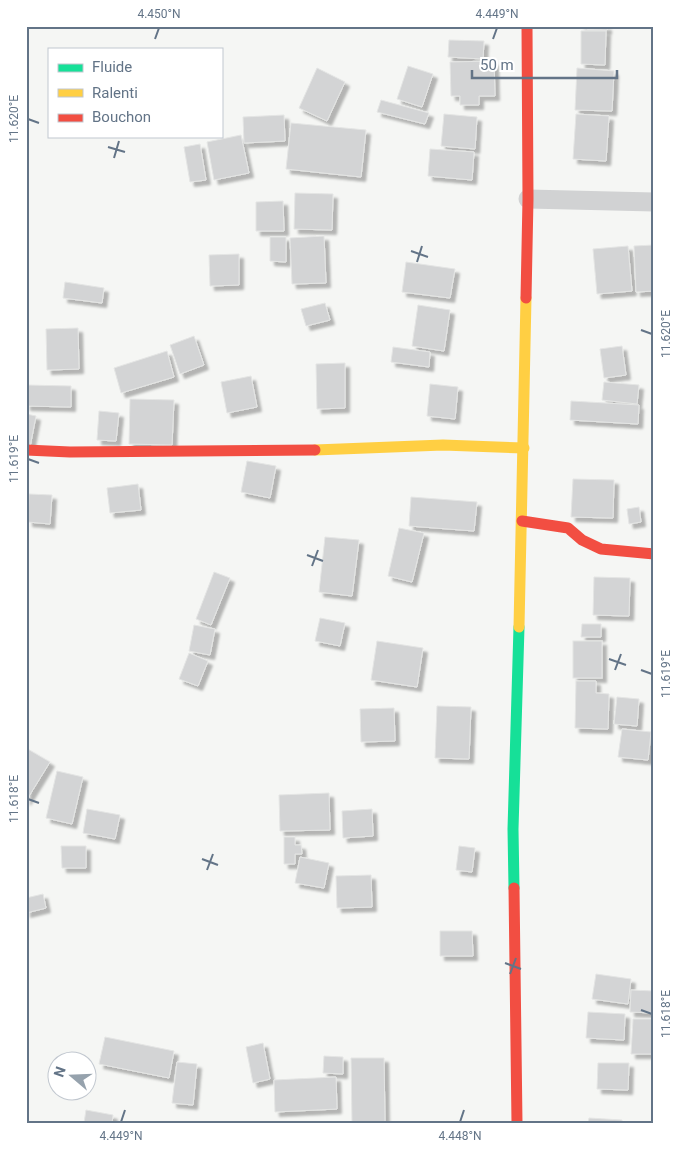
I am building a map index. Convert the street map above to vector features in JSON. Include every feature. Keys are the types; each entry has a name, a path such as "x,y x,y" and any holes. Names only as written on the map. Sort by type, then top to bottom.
{"main road":[{"path":"517,1123 513,829 524,448 528,199 527,26"},
{"path":"26,450 70,452 309,450 443,446 524,448"},
{"path":"522,521 568,528 582,540 601,549 654,554"}],"street":[{"path":"528,199 654,202"}],"building":[{"path":"580,26 607,26 607,30 580,28"},
{"path":"581,31 606,31 605,65 581,64"},
{"path":"449,40 484,41 483,59 448,57"},
{"path":"494,61 495,96 479,96 479,105 460,105 460,96 451,96 450,62"},
{"path":"408,66 433,74 422,107 397,99"},
{"path":"317,68 345,82 327,121 299,108"},
{"path":"577,68 614,71 612,111 575,110"},
{"path":"381,100 429,113 425,124 377,112"},
{"path":"444,114 477,117 475,149 441,146"},
{"path":"576,114 609,116 606,161 573,159"},
{"path":"284,115 285,141 244,143 243,117"},
{"path":"291,123 366,130 361,177 286,169"},
{"path":"241,135 249,173 214,180 207,142"},
{"path":"200,144 206,180 190,182 184,147"},
{"path":"430,149 474,152 472,180 428,176"},
{"path":"295,193 333,194 332,230 294,229"},
{"path":"283,201 284,231 256,231 256,202"},
{"path":"324,236 326,283 292,284 290,238"},
{"path":"270,237 286,237 286,262 270,261"},
{"path":"654,245 654,291 636,292 634,246"},
{"path":"628,246 632,291 597,294 593,249"},
{"path":"239,254 239,285 210,286 209,255"},
{"path":"406,262 455,269 450,298 402,292"},
{"path":"65,282 104,288 102,303 63,298"},
{"path":"325,303 330,320 306,326 301,309"},
{"path":"418,305 450,310 444,351 412,346"},
{"path":"78,328 79,369 47,370 46,329"},
{"path":"194,336 204,365 180,374 170,345"},
{"path":"622,346 626,375 604,378 600,349"},
{"path":"393,347 430,352 429,367 391,362"},
{"path":"167,351 174,377 121,393 114,368"},
{"path":"345,363 345,408 317,409 316,364"},
{"path":"251,376 257,407 227,413 221,382"},
{"path":"604,382 639,385 637,404 602,400"},
{"path":"430,384 458,387 455,419 427,416"},
{"path":"26,385 71,386 71,407 26,406"},
{"path":"130,399 174,400 172,445 129,444"},
{"path":"571,401 639,405 638,424 570,420"},
{"path":"99,411 119,413 116,441 97,440"},
{"path":"26,414 36,416 30,447 26,447"},
{"path":"247,461 276,466 270,498 241,492"},
{"path":"573,479 614,480 613,518 571,517"},
{"path":"138,484 141,510 110,513 107,488"},
{"path":"29,494 52,495 50,524 28,522"},
{"path":"411,497 477,502 474,531 409,526"},
{"path":"639,507 641,522 629,524 627,509"},
{"path":"399,528 424,533 412,582 388,576"},
{"path":"325,537 359,540 352,596 319,592"},
{"path":"214,572 230,578 211,625 196,619"},
{"path":"594,577 630,578 629,616 593,615"},
{"path":"320,618 345,623 340,646 315,641"},
{"path":"582,624 601,624 601,637 581,637"},
{"path":"194,625 215,629 210,655 189,651"},
{"path":"377,641 423,648 417,687 371,680"},
{"path":"573,641 602,641 602,678 573,678"},
{"path":"189,653 208,661 198,686 179,679"},
{"path":"576,681 596,681 596,693 609,694 608,729 575,728"},
{"path":"617,697 639,699 637,726 614,724"},
{"path":"437,706 471,707 469,759 435,758"},
{"path":"394,708 395,741 361,742 360,709"},
{"path":"622,729 651,732 648,760 618,757"},
{"path":"26,748 50,762 26,801"},
{"path":"57,771 83,777 72,824 46,818"},
{"path":"329,793 330,830 280,831 279,795"},
{"path":"87,809 120,815 115,839 83,833"},
{"path":"372,809 373,836 343,838 342,811"},
{"path":"284,837 295,837 295,845 301,845 302,854 295,854 295,864 284,864"},
{"path":"61,846 86,846 86,868 62,868"},
{"path":"459,846 475,848 472,872 456,870"},
{"path":"300,857 329,863 324,888 295,883"},
{"path":"371,875 372,907 337,908 336,876"},
{"path":"43,894 46,908 26,913 26,898"},
{"path":"440,931 472,931 473,956 440,956"},
{"path":"596,974 631,979 628,1004 592,999"},
{"path":"631,990 654,991 654,1013 630,1012"},
{"path":"588,1012 625,1014 624,1040 586,1038"},
{"path":"633,1019 654,1019 654,1054 631,1054"},
{"path":"105,1037 174,1051 169,1078 99,1064"},
{"path":"263,1043 270,1079 253,1083 246,1047"},
{"path":"324,1056 343,1057 343,1074 323,1073"},
{"path":"351,1058 384,1058 385,1123 352,1123"},
{"path":"177,1062 197,1064 193,1105 172,1103"},
{"path":"598,1063 629,1063 628,1090 597,1089"},
{"path":"336,1077 337,1109 275,1112 274,1080"},
{"path":"86,1110 113,1115 112,1123 84,1123"},
{"path":"589,1118 622,1120 622,1123 588,1123"}],"traffic: fast":[{"path":"514,888 513,829 519,627"}],"traffic: slow":[{"path":"519,627 526,298"},
{"path":"315,450 443,445 524,448"}],"traffic: jam":[{"path":"526,298 528,199 527,26"},
{"path":"26,450 70,452 315,450"},
{"path":"522,521 568,528 582,540 601,549 654,554"},
{"path":"514,888 517,1123"}]}
